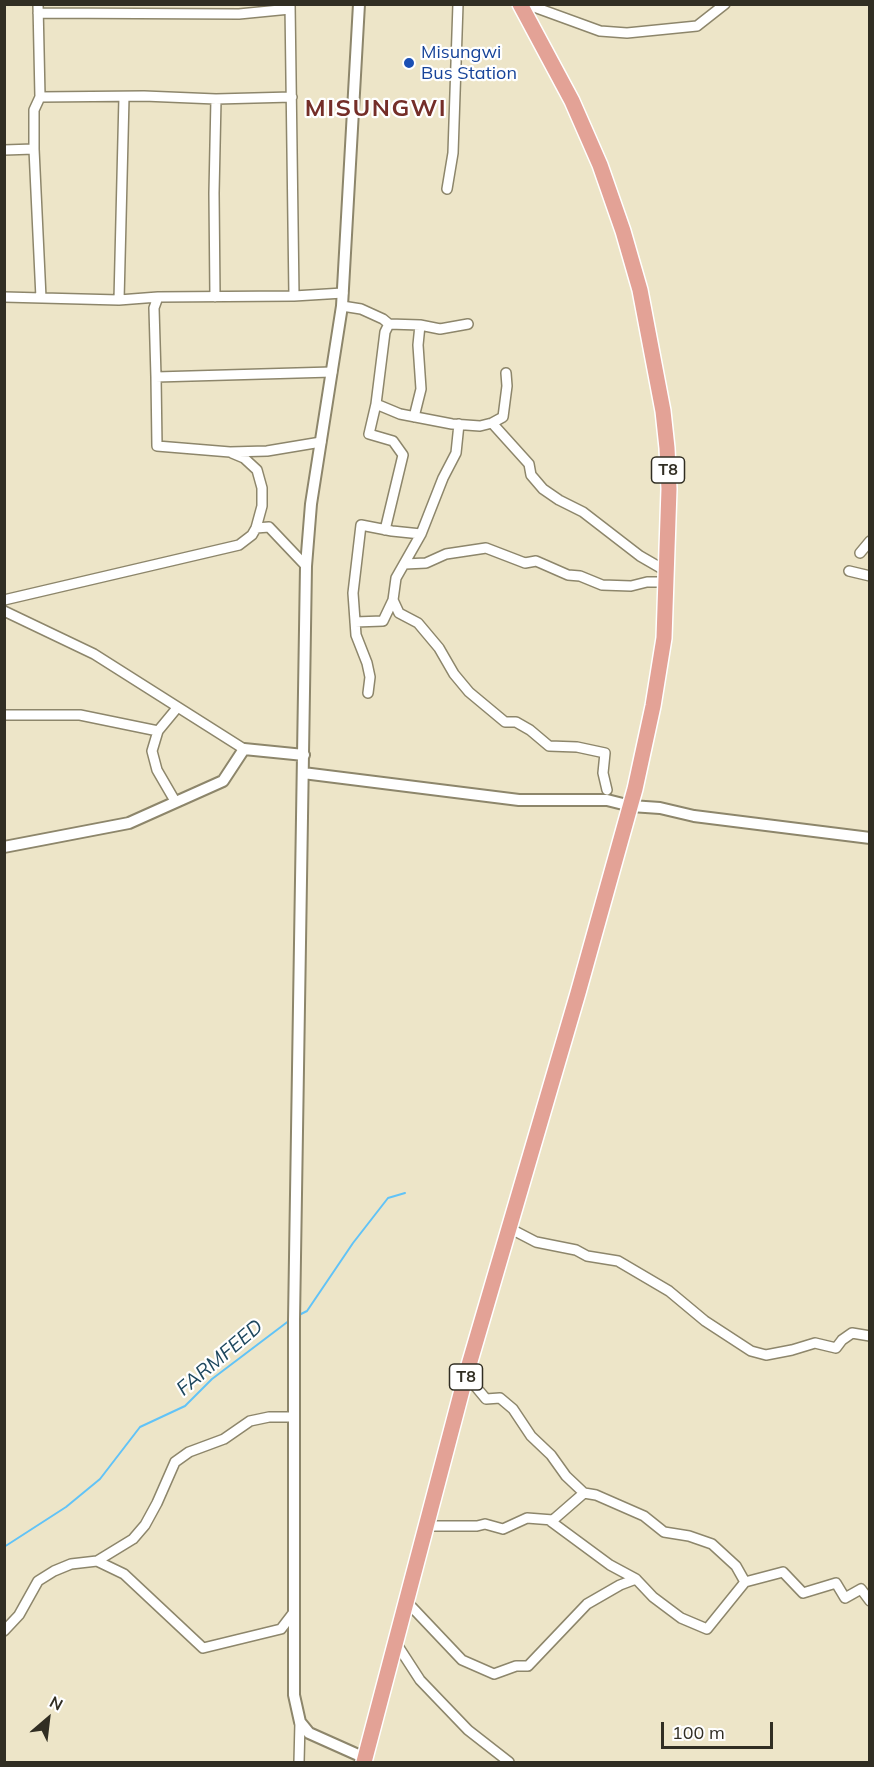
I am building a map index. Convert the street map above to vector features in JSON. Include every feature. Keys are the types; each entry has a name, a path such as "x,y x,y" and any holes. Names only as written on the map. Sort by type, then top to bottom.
{"highway":[{"name":"T8","path":"364,1760 466,1376 631,806 653,706 664,638 669,489 665,429 655,364 634,270 624,231 600,165 572,101 520,4"}],"street":[{"path":"299,1762 300,1722 294,1695 294,1417 306,566 311,504 342,306 359,4"},
{"path":"447,189 453,153 458,4"},
{"path":"526,4 600,31 627,33 697,26 725,4"},
{"path":"41,298 34,149 34,110 40,97 38,9 290,7 294,296"},
{"path":"40,97 144,96 216,99 292,97"},
{"path":"119,300 124,97"},
{"path":"215,297 216,99"},
{"path":"4,150 34,149"},
{"path":"4,297 119,300 343,293"},
{"path":"158,297 154,308 157,446 230,452 267,451 321,442"},
{"path":"342,306 361,309 389,324 420,325 440,329 468,324"},
{"path":"385,530 402,455 393,441 369,434 376,404 385,332 389,324"},
{"path":"414,417 421,389 418,345 420,325"},
{"path":"156,377 332,372"},
{"path":"376,404 414,417 480,426 503,417 507,386 506,373"},
{"path":"492,423 529,464 531,475 543,489 558,500 583,512 666,577"},
{"path":"355,622 383,621 393,600 396,578 421,534 443,478 456,453 459,424"},
{"path":"4,600 239,545 252,535 256,528 262,506 262,488 257,470 244,458 230,452"},
{"path":"368,693 370,677 356,635 353,594 361,525 421,534"},
{"path":"256,528 269,527 306,566"},
{"path":"860,553 870,541"},
{"path":"405,564 426,562 446,554 486,548 525,563 536,561 568,575 580,576 602,585 631,586 666,577"},
{"path":"849,571 870,576"},
{"path":"393,600 399,613 418,624 440,648 454,674 469,692 505,722 516,722 549,746 577,747 605,753 603,773 607,790"},
{"path":"4,611 94,654 244,749 304,755"},
{"path":"175,801 158,770 152,751 158,731 177,708"},
{"path":"4,715 80,715 158,731"},
{"path":"4,847 129,823 223,781 244,749"},
{"path":"303,773 519,800 607,800 694,816 870,838"},
{"path":"509,1228 536,1242 576,1250 587,1256 618,1261 669,1291 705,1321 751,1351 766,1355 815,1343 836,1348 852,1333 870,1336"},
{"path":"466,1376 486,1398 500,1398 513,1409 531,1436 551,1455 566,1476 584,1492 644,1516 664,1532 689,1536 712,1544 736,1566 745,1582"},
{"path":"4,1631 19,1615 39,1581 70,1564 97,1561 134,1539 157,1503 175,1462 189,1452 224,1439 250,1421 268,1417 294,1417"},
{"path":"425,1526 485,1524 503,1529 527,1518 553,1520 584,1492"},
{"path":"549,1520 610,1565 636,1579 653,1597 676,1614 707,1629 745,1582 783,1572 803,1593 836,1583 845,1598 861,1589 870,1601"},
{"path":"97,1561 124,1574 203,1648 281,1629 294,1612"},
{"path":"406,1602 462,1660 494,1674 516,1666 528,1666 587,1604 620,1585 636,1579"},
{"path":"396,1643 420,1680 468,1730 509,1762"},
{"path":"300,1722 309,1733 364,1760"}],"waterway":[{"name":"FARMFEED","path":"297,1316 307,1311 353,1243 388,1198 405,1193"},
{"name":"FARMFEED","path":"4,1547 66,1507 100,1479 140,1427 185,1406 212,1379 290,1320"}],"place":[{"name":"Misungwi Bus Station","path":"409,63"}],"district":[{"name":"MISUNGWI","path":"376,109"}]}
